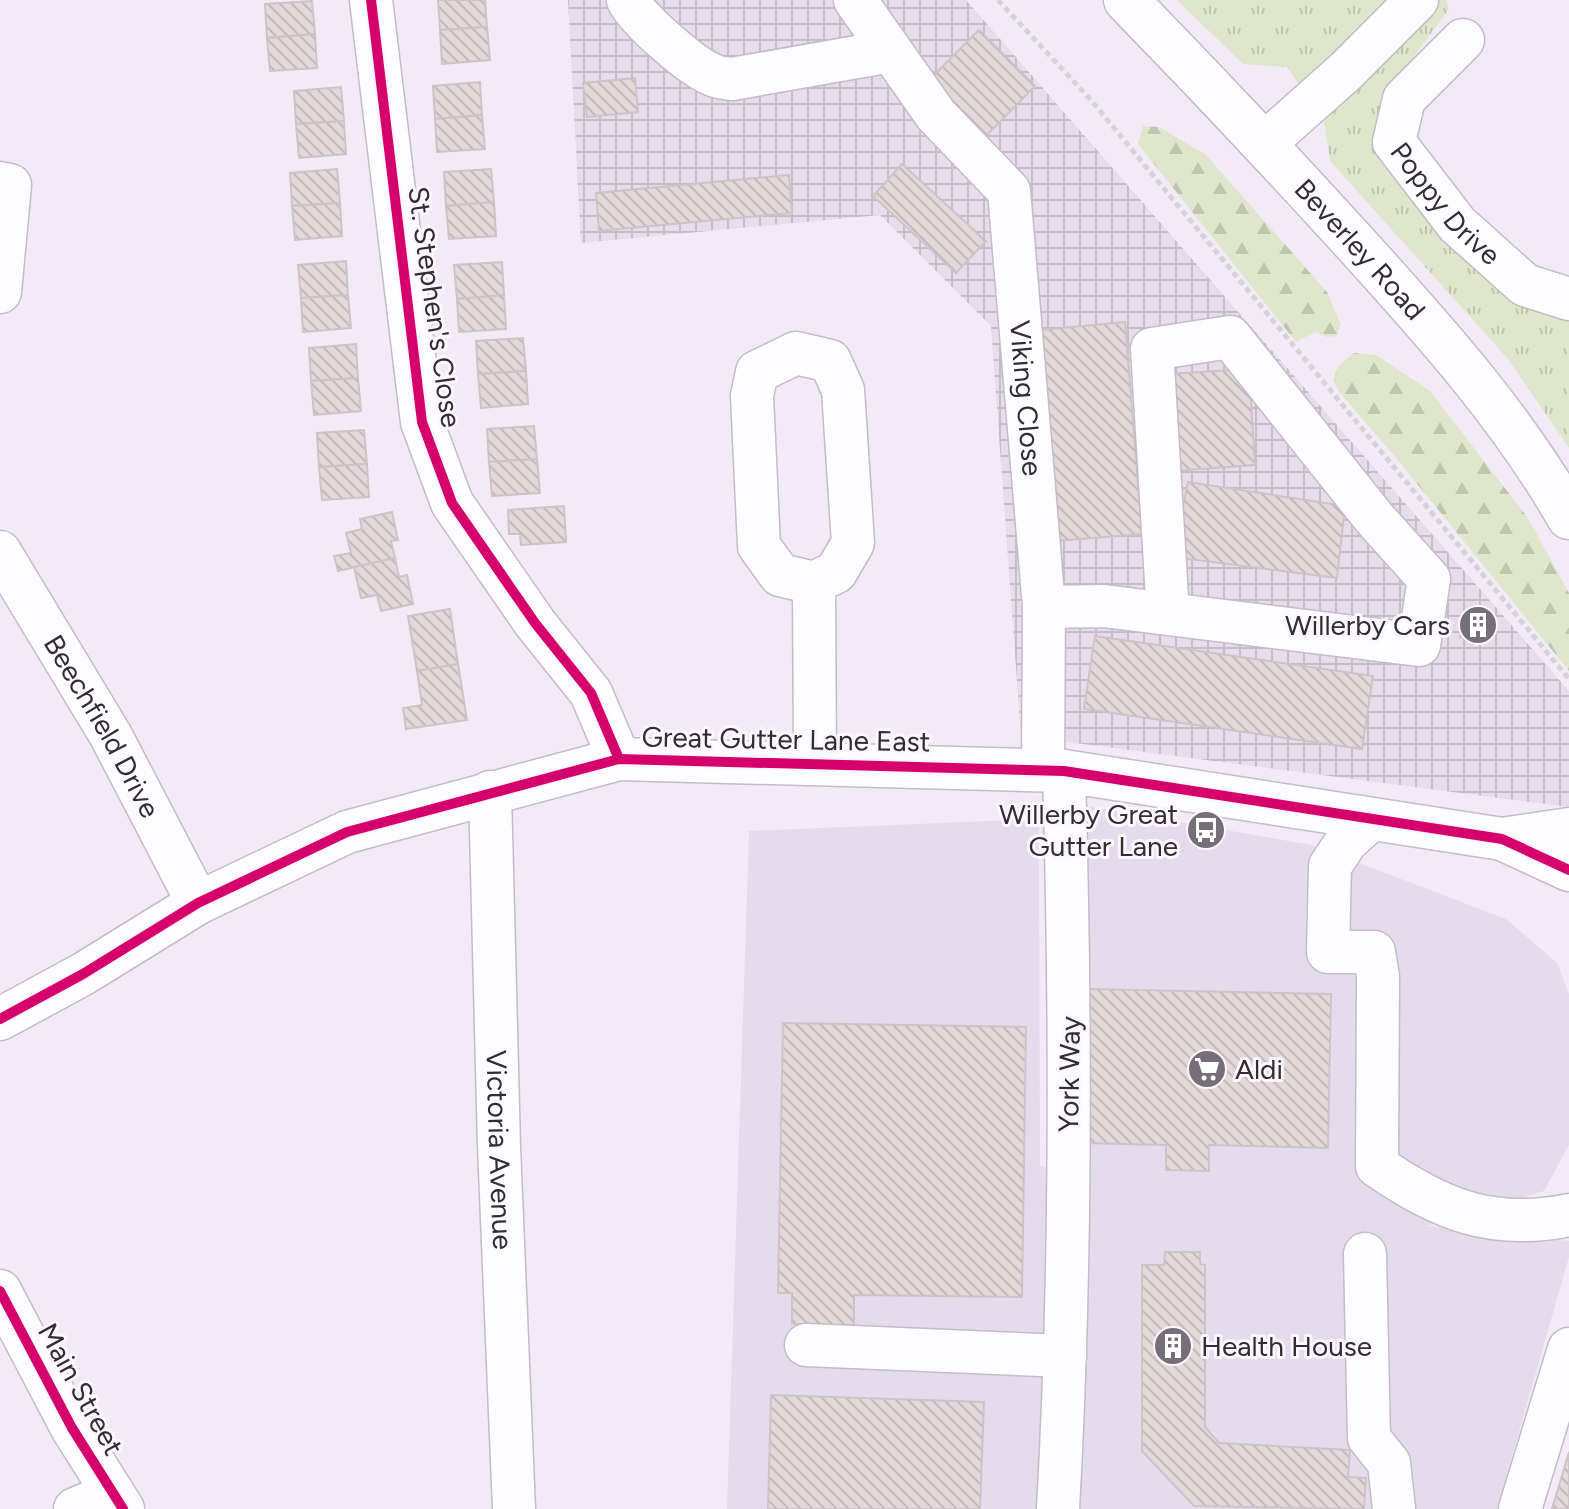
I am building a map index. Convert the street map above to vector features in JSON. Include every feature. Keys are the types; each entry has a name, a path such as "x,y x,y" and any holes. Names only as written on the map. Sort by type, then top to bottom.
{"main road":[{"name":"Beverley Road","path":"1126,0 1265,143 1430,326 1487,395 1539,466 1569,517"}],"street":[{"name":"St. Stephen's Close","path":"371,0 422,422 452,503 535,623 591,693 619,759"},
{"path":"628,0 639,16 661,37 712,75 732,79 891,51 855,0"},
{"path":"1265,143 1346,71 1417,0"},
{"name":"Poppy Drive","path":"1463,40 1404,99 1394,142 1457,224 1525,285 1569,299"},
{"name":"Viking Close","path":"891,51 936,115 1009,191 1044,607 1054,771"},
{"path":"0,292 11,182"},
{"path":"1044,607 1104,606 1168,614 1419,645 1429,579 1375,519 1230,337 1152,349 1168,614"},
{"path":"796,353 830,361 843,390 853,543 836,572 814,583 780,575 759,546 752,396 757,372 796,353"},
{"name":"Beechfield Drive","path":"0,552 111,736 198,903"},
{"path":"814,583 815,763"},
{"name":"Great Gutter Lane East","path":"0,1019 83,974 198,903 347,832 619,759 1054,771 1502,839 1569,870"},
{"name":"York Way","path":"1054,771 1071,996 1065,1367 1058,1509"},
{"name":"Victoria Avenue","path":"490,792 499,1146 514,1509"},
{"path":"1370,820 1346,842 1330,866 1328,952 1374,952 1378,977 1377,1166 1407,1187 1450,1209 1480,1218 1521,1221 1569,1215"},
{"name":"Great Gutter Lane East","path":"1502,839 1569,829"},
{"path":"1365,1254 1369,1438 1389,1463 1394,1509"},
{"name":"Main Street","path":"0,1291 72,1428 118,1501"},
{"path":"806,1345 1065,1367"},
{"path":"1520,1509 1569,1349"},
{"path":"75,1509 118,1501"}],"path":[{"path":"998,0 1090,99 1569,679"}],"shaded area":[{"path":"568,0 966,0 1569,691 1569,807 1021,736 991,326 880,215 581,243"},
{"path":"1086,806 1312,845 1506,919 1557,963 1569,994 1569,1145 1544,1191 1427,1226 1569,1241 1569,1257 1497,1509 727,1509 749,831 1039,819 1040,1166 1075,1174"}],"green space":[{"path":"1177,0 1446,0 1449,9 1381,101 1388,162 1498,291 1543,314 1569,320 1569,448 1508,359 1330,161 1324,121 1287,67 1243,64"},
{"path":"1143,126 1159,127 1205,154 1327,292 1341,325 1336,336 1327,337 1315,332 1296,342 1138,144"},
{"path":"1354,353 1376,355 1430,391 1528,518 1569,593 1569,671 1340,393 1333,380 1338,366"}],"building":[{"path":"438,0 485,0 487,27 440,30"},
{"path":"312,1 315,34 267,38 265,4"},
{"path":"487,27 490,60 442,64 440,30"},
{"path":"979,30 1035,86 981,141 924,85"},
{"path":"315,34 317,68 270,71 267,38"},
{"path":"635,78 638,112 587,117 583,83"},
{"path":"480,82 482,115 435,119 433,86"},
{"path":"341,87 344,121 296,124 294,91"},
{"path":"482,115 485,149 437,152 435,119"},
{"path":"344,121 346,154 299,158 296,124"},
{"path":"902,164 986,241 956,273 873,196"},
{"path":"337,169 340,203 292,206 290,173"},
{"path":"491,169 494,202 446,206 444,172"},
{"path":"789,175 792,213 599,231 596,193"},
{"path":"494,202 496,236 449,239 446,206"},
{"path":"340,203 342,236 295,240 292,206"},
{"path":"346,261 348,295 301,298 298,265"},
{"path":"502,262 504,295 457,299 454,265"},
{"path":"348,295 351,328 303,332 301,298"},
{"path":"504,295 506,329 459,332 457,299"},
{"path":"1125,322 1142,534 1057,541 1040,330"},
{"path":"523,338 526,371 478,374 476,341"},
{"path":"356,344 358,378 311,381 309,348"},
{"path":"1249,369 1255,465 1174,471 1168,374"},
{"path":"526,371 528,404 481,408 478,374"},
{"path":"358,378 361,411 314,415 311,381"},
{"path":"534,426 537,459 489,462 487,429"},
{"path":"364,430 367,464 319,467 317,433"},
{"path":"537,459 540,493 492,496 489,462"},
{"path":"367,464 369,497 322,500 319,467"},
{"path":"1188,482 1345,506 1337,578 1173,557"},
{"path":"564,506 566,542 521,545 520,534 509,534 508,510"},
{"path":"392,512 398,540 391,541 395,558 338,571 334,556 351,553 346,533 362,529 360,519"},
{"path":"395,558 399,577 407,575 413,604 381,611 377,595 361,598 354,567"},
{"path":"450,609 458,664 417,671 408,616"},
{"name":"Willerby Cars","path":"1465,613 1496,618 1492,635 1477,632 1475,640 1460,637"},
{"path":"1095,636 1373,676 1362,749 1084,709"},
{"path":"458,664 467,720 406,729 403,708 422,705 417,671"},
{"name":"Aldi","path":"1086,989 1331,994 1328,1148 1209,1145 1209,1171 1166,1170 1166,1145 1083,1143"},
{"path":"783,1023 1026,1027 1022,1297 854,1295 854,1325 792,1324 792,1293 778,1293"},
{"name":"Health House","path":"1165,1252 1200,1252 1200,1264 1205,1265 1205,1427 1219,1443 1350,1450 1348,1477 1366,1478 1364,1509 1194,1506 1142,1451 1142,1265 1164,1265"},
{"path":"771,1395 984,1402 980,1509 768,1509"},
{"path":"1569,1452 1569,1509 1552,1509"}],"cycle path":[{"path":"371,0 422,422 452,503 535,623 591,693 619,759"},
{"path":"0,1019 83,974 198,903 347,832 619,759 1064,771 1502,839 1569,870"},
{"path":"0,1291 72,1428 123,1509"}],"place":[{"name":"Willerby Cars","path":"1478,625"},
{"name":"Willerby Great Gutter Lane","path":"1206,830"},
{"name":"Aldi","path":"1207,1069"},
{"name":"Health House","path":"1173,1346"}]}
